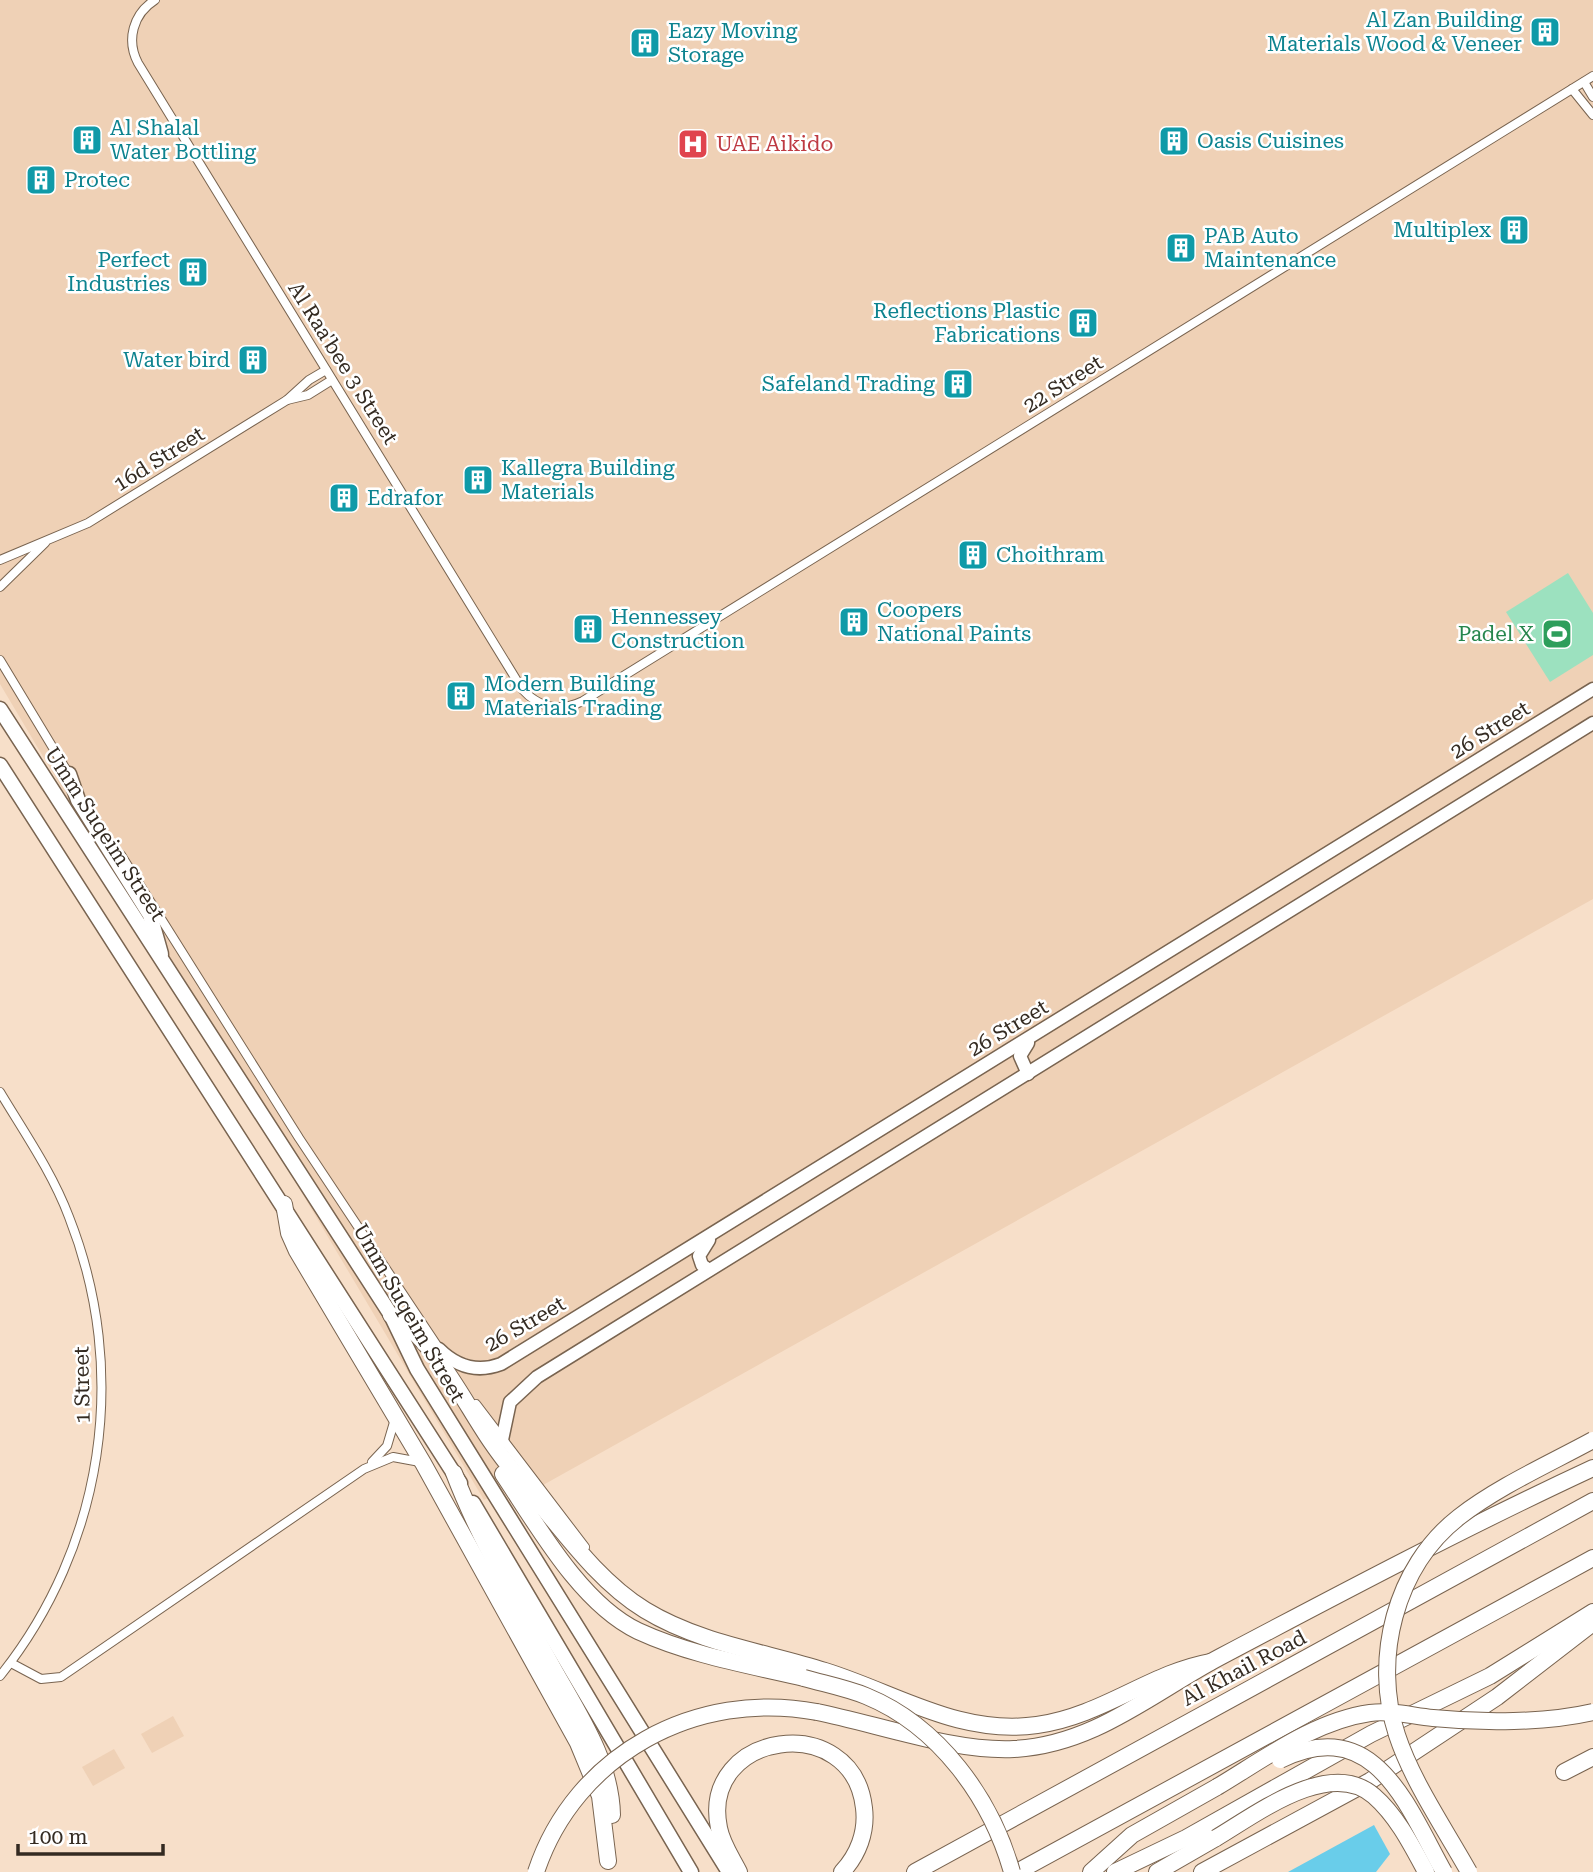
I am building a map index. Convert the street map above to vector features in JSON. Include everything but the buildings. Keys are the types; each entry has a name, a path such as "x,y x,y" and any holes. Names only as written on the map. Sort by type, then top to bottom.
{"highway":[{"path":"284,1204 289,1233 297,1251 423,1463 584,1755 603,1810 607,1867"},
{"path":"393,1321 408,1326 422,1340 514,1473 598,1571 643,1609 680,1627 825,1671 936,1715 976,1725 1007,1727 1059,1721 1105,1706 1184,1668 1210,1662"},
{"path":"393,1321 419,1346 551,1545 601,1605 631,1627 656,1638 724,1659 804,1678 876,1701 901,1716 935,1743 980,1798 1015,1872 1593,1558"},
{"path":"1469,1872 1405,1755 1392,1717 1387,1667 1397,1607 1422,1556 1439,1534 1459,1516 1593,1440"},
{"path":"536,1872 552,1833 572,1802 605,1767 640,1741 680,1721 724,1710 770,1706 817,1712 962,1746 988,1749 1041,1746 1094,1730 1145,1703 1210,1662 1433,1545 1593,1468"},
{"path":"454,1473 478,1530 581,1719 601,1762 612,1806 607,1867"},
{"name":"Al Khail Road","path":"915,1872 1593,1501"},
{"path":"1115,1872 1186,1838 1371,1734 1490,1676 1593,1612"},
{"path":"1202,1872 1370,1781 1497,1698 1593,1623"},
{"path":"1091,1872 1132,1835 1311,1732 1361,1714 1391,1712 1436,1719 1531,1719 1593,1712"},
{"path":"739,1872 719,1828 719,1797 727,1779 743,1760 768,1745 787,1742 807,1744 831,1755 846,1767 860,1792 864,1831 857,1851 842,1872"},
{"path":"1217,1787 1308,1749 1330,1747 1358,1753 1375,1762 1392,1781 1444,1872"},
{"path":"1564,1772 1593,1757"},
{"path":"1157,1872 1297,1792 1325,1784 1350,1785 1377,1799 1406,1835 1426,1872"}],"main road":[{"name":"26 Street","path":"439,1349 454,1362 472,1368 501,1364 1593,689"},
{"name":"Umm Suqeim Street","path":"0,709 393,1321 442,1411 729,1872"},
{"path":"502,1440 507,1407 523,1386 1593,723"},
{"name":"Umm Suqeim Street","path":"0,765 454,1473 691,1872"},
{"path":"69,774 78,800 153,922 162,962"},
{"path":"1028,1074 1021,1059 1021,1052 1042,1032"},
{"path":"709,1270 702,1265 699,1256 714,1233"}],"street":[{"name":"Al Raa'bee 3 Street","path":"155,0 140,14 134,26 132,45 138,63 523,689 547,706"},
{"name":"22 Street","path":"547,706 562,708 583,701 1593,76"},
{"path":"1584,82 1593,97"},
{"path":"1572,89 1593,115"},
{"name":"16d Street","path":"0,560 88,523 287,400 309,380 326,370"},
{"name":"16d Street","path":"287,400 308,395 332,380"},
{"name":"16d Street","path":"0,587 47,541"},
{"path":"0,660 299,1138 439,1349 502,1440 575,1533 598,1571"},
{"name":"1 Street","path":"0,1092 50,1175 73,1226 97,1318 103,1388 97,1458 82,1525 50,1602 0,1676"},
{"path":"11,1663 41,1679 61,1677 364,1469 387,1446 396,1416"},
{"path":"364,1469 393,1457 423,1463"}],"shaded area":[{"path":"0,0 1593,0 1593,899 518,1499 509,1486 484,1500 0,684"},
{"path":"173,1716 184,1736 152,1753 141,1734"},
{"path":"114,1749 125,1768 93,1786 82,1767"}],"green space":[{"name":"Padel X","path":"1568,573 1593,613 1593,655 1550,682 1506,612"}],"water":[{"path":"1374,1825 1390,1854 1376,1872 1288,1872"}],"place":[{"name":"Al Zan Building Materials Wood & Veneer","path":"1545,32"},
{"name":"Eazy Moving Storage","path":"645,43"},
{"name":"Al Shalal Water Bottling","path":"87,140"},
{"name":"Oasis Cuisines","path":"1174,141"},
{"name":"UAE Aikido","path":"693,144"},
{"name":"Protec","path":"41,180"},
{"name":"Multiplex","path":"1514,230"},
{"name":"PAB Auto Maintenance","path":"1181,248"},
{"name":"Perfect Industries","path":"193,272"},
{"name":"Reflections Plastic Fabrications","path":"1083,323"},
{"name":"Water bird","path":"253,360"},
{"name":"Safeland Trading","path":"958,384"},
{"name":"Kallegra Building Materials","path":"478,480"},
{"name":"Edrafor","path":"344,498"},
{"name":"Choithram","path":"973,555"},
{"name":"Coopers National Paints","path":"854,622"},
{"name":"Hennessey Construction","path":"588,629"},
{"name":"Padel X","path":"1557,634"},
{"name":"Modern Building Materials Trading","path":"461,696"}]}
